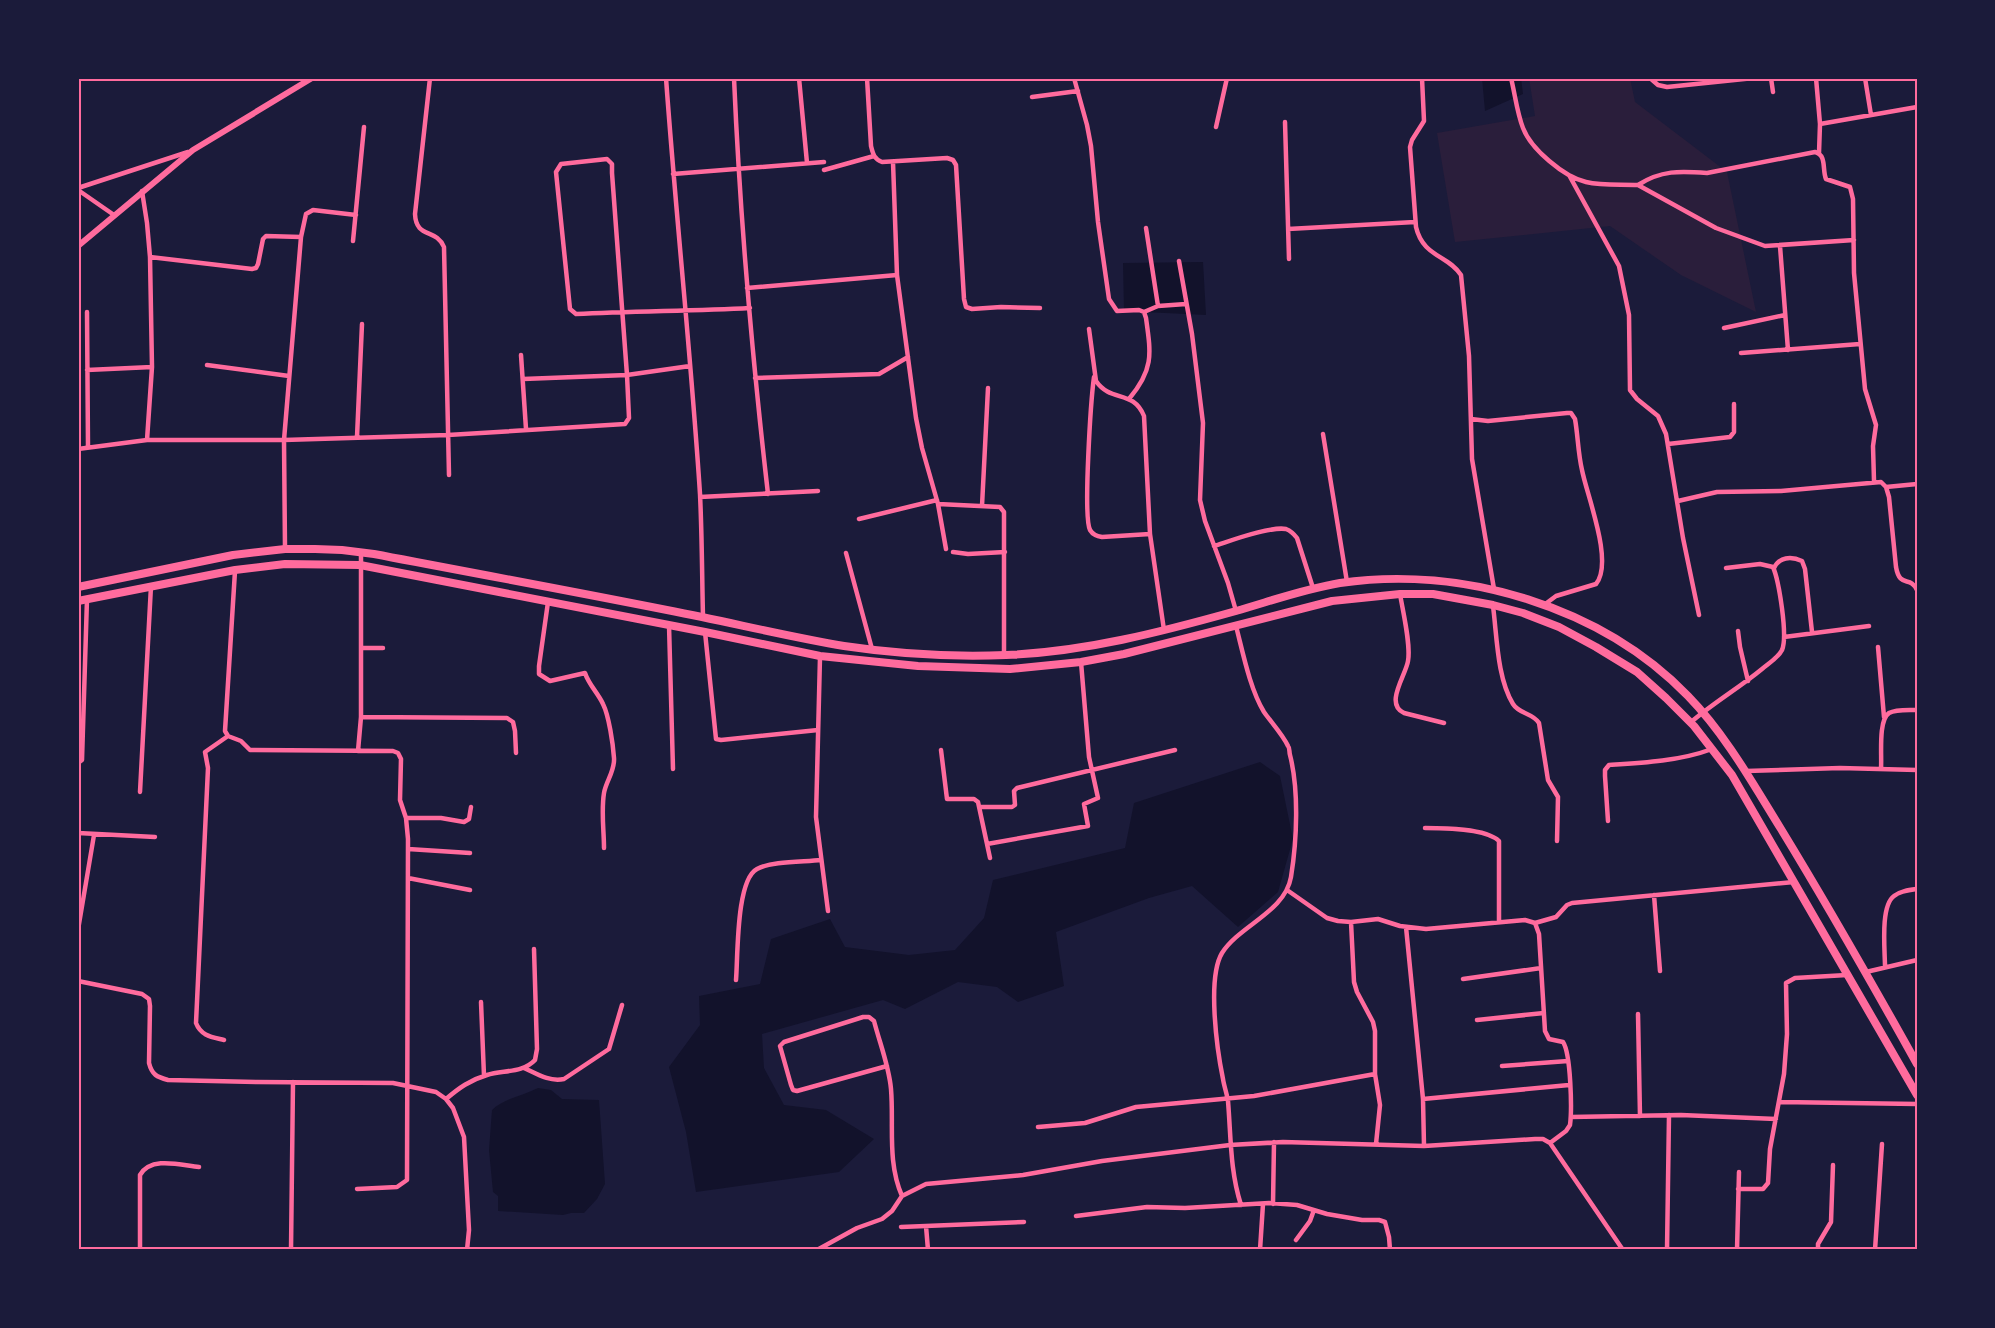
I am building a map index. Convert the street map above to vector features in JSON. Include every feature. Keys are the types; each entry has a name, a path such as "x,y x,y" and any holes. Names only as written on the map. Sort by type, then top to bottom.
{"highway":[{"path":"78,587 233,555 285,549 342,550 703,617 845,646 952,655 1053,652 1104,644 1236,611 1313,588 1347,582 1414,579 1494,589 1544,605 1599,630 1643,656 1703,712 1745,771 1866,972 1917,1064"},
{"path":"82,600 235,570 285,564 360,565 820,656 918,666 1010,669 1081,662 1124,654 1332,601 1401,594 1433,594 1493,605 1559,627 1596,646 1637,672 1666,698 1713,749 1732,775 1917,1095"}],"street":[{"path":"78,246 193,150 312,78"},
{"path":"430,78 415,224 420,230 437,236 444,248 449,475"},
{"path":"666,78 687,312 700,496 703,617"},
{"path":"734,78 747,288 768,494"},
{"path":"799,78 807,163"},
{"path":"867,78 874,156 882,162 947,158 953,160 956,165 966,307 972,309 1040,308"},
{"path":"1074,78 1091,146 1098,222 1109,298 1117,311 1124,312 1139,310 1144,312 1158,306 1186,304"},
{"path":"1216,127 1227,78"},
{"path":"1422,78 1424,121 1410,147 1415,222 1417,233 1425,246 1433,254 1455,267 1461,275 1469,356 1472,459 1494,589"},
{"path":"1511,78 1526,136 1556,166 1569,175 1592,183 1638,185 1716,228 1765,246 1854,240"},
{"path":"1650,78 1658,85 1667,87 1754,78"},
{"path":"1771,78 1773,92"},
{"path":"1816,78 1820,124 1819,153 1822,157 1826,179 1829,182 1848,186 1852,190 1860,344 1865,389 1876,424 1872,453 1874,481"},
{"path":"1865,78 1871,114"},
{"path":"1032,97 1078,91"},
{"path":"1820,124 1917,107"},
{"path":"1285,123 1289,259"},
{"path":"353,242 364,127"},
{"path":"78,189 193,150"},
{"path":"1638,185 1653,176 1669,172 1707,172 1819,153"},
{"path":"824,171 874,156"},
{"path":"78,448 147,440 284,440 448,435 625,424 629,418 627,375 622,312 612,164 608,159 561,164 556,172 570,309 576,314 622,312 687,312 750,308"},
{"path":"673,174 824,162"},
{"path":"893,162 897,275 908,357 918,428 937,502 946,549"},
{"path":"1569,175 1619,266 1629,315 1630,390 1637,399 1658,416 1663,424 1699,615"},
{"path":"78,189 114,215"},
{"path":"142,191 150,257 152,367 147,440"},
{"path":"285,549 284,440 301,237 308,211 356,215"},
{"path":"1288,229 1415,222"},
{"path":"1146,228 1158,306"},
{"path":"150,257 256,268 263,239 266,236 301,237"},
{"path":"1780,246 1788,350"},
{"path":"1179,261 1203,423 1200,500 1236,611"},
{"path":"747,288 897,275"},
{"path":"87,312 88,447"},
{"path":"1129,399 1140,386 1149,366 1148,335 1144,312"},
{"path":"1724,328 1785,315"},
{"path":"357,437 362,324"},
{"path":"1089,329 1094,375 1090,407 1087,503 1090,530 1102,537 1150,534"},
{"path":"1741,353 1860,344"},
{"path":"521,355 526,429"},
{"path":"755,378 879,374 908,357"},
{"path":"207,366 290,376"},
{"path":"523,379 627,375 690,366"},
{"path":"87,370 152,367"},
{"path":"1094,375 1101,388 1108,393 1136,402 1141,408 1146,424 1150,534 1164,630"},
{"path":"982,506 988,388"},
{"path":"1668,444 1730,437 1734,432 1734,404"},
{"path":"1471,419 1488,421 1567,413 1571,413 1575,419 1582,471 1598,528 1602,572 1596,584 1556,596 1544,605"},
{"path":"1323,434 1347,582"},
{"path":"1678,501 1718,492 1781,491 1881,482 1886,486 1889,496 1897,573 1902,581 1911,583 1917,590"},
{"path":"1886,486 1917,484"},
{"path":"700,496 818,491"},
{"path":"859,519 937,502 1000,507 1004,512 1004,655"},
{"path":"1214,546 1271,530 1285,529 1297,538 1313,588"},
{"path":"358,751 361,717 361,552"},
{"path":"953,552 968,554 1005,552"},
{"path":"846,554 872,650"},
{"path":"1690,723 1748,681 1777,657 1783,649 1784,637 1774,568 1778,561 1794,558 1802,561 1805,569 1812,632"},
{"path":"1726,568 1760,564 1774,568"},
{"path":"235,570 225,731 228,735 241,741 250,750 393,751 398,753 401,759 400,800 406,818 408,849 407,1180 397,1187 357,1189"},
{"path":"140,792 152,586"},
{"path":"1401,594 1408,659 1397,692 1396,707 1404,713 1444,723"},
{"path":"78,763 82,760 82,600"},
{"path":"549,602 539,674 550,681 585,672 588,683 604,706 609,726 615,759 603,798 604,848"},
{"path":"1493,605 1504,686 1517,709 1536,718 1539,723 1548,780 1558,797 1557,841"},
{"path":"669,625 673,769"},
{"path":"1236,626 1250,676 1264,712 1288,745 1294,784 1295,837 1287,890 1221,955 1214,982 1217,1034 1228,1099 1234,1184 1241,1204"},
{"path":"1784,637 1869,626"},
{"path":"1738,631 1748,681"},
{"path":"705,632 716,739 818,730"},
{"path":"1878,647 1884,717 1881,768"},
{"path":"361,648 383,648"},
{"path":"820,656 816,817 828,911"},
{"path":"987,844 1088,826 1084,804 1098,798 1091,771 1081,662"},
{"path":"1884,717 1898,711 1917,710"},
{"path":"361,717 507,718 513,722 516,753"},
{"path":"224,1040 204,1034 198,1029 196,1023 208,768 205,752 228,735"},
{"path":"1608,821 1605,770 1609,765 1696,754 1713,749"},
{"path":"941,750 947,799 974,799 978,802 990,858"},
{"path":"980,807 1012,807 1015,805 1014,791 1017,788 1175,750"},
{"path":"1745,771 1881,768 1917,770"},
{"path":"406,818 441,818 464,822 469,819 471,807"},
{"path":"1425,828 1468,831 1495,836 1499,841 1499,922"},
{"path":"78,833 155,837"},
{"path":"78,930 94,835"},
{"path":"408,849 470,853"},
{"path":"736,980 742,895 746,880 754,870 766,866 821,860"},
{"path":"408,879 470,890"},
{"path":"1287,890 1327,918 1351,922 1378,919 1406,927 1426,929 1525,920 1535,923 1556,917 1572,903 1794,882"},
{"path":"1885,967 1885,912 1888,903 1893,896 1917,889"},
{"path":"1654,895 1660,971"},
{"path":"1351,922 1354,982 1373,1022 1375,1032 1375,1074 1380,1098 1376,1144"},
{"path":"1535,923 1539,934 1546,1036 1549,1039 1563,1042 1567,1050 1568,1061 1570,1125 1550,1143"},
{"path":"1406,927 1423,1099 1424,1146"},
{"path":"446,1099 461,1086 484,1076 524,1068 536,1060 534,949"},
{"path":"1866,972 1917,960"},
{"path":"1463,979 1541,968"},
{"path":"1738,1189 1757,1189 1766,1186 1768,1157 1784,1074 1787,1034 1786,983 1795,978 1848,975"},
{"path":"78,981 142,994 148,999 150,1006 149,1063 151,1071 158,1078 393,1083 436,1092 453,1108 464,1137 469,1230 467,1250"},
{"path":"481,1002 484,1076"},
{"path":"524,1068 557,1080 604,1053 612,1044 622,1005"},
{"path":"1477,1020 1544,1013"},
{"path":"1638,1014 1640,1116"},
{"path":"887,1066 798,1091 793,1090 779,1050 784,1042 863,1017 869,1017 874,1022 887,1066 891,1088 892,1155 902,1196"},
{"path":"1502,1066 1568,1061"},
{"path":"1038,1127 1085,1123 1136,1107 1228,1099 1375,1074"},
{"path":"291,1250 293,1082"},
{"path":"1423,1099 1569,1085"},
{"path":"1780,1101 1917,1104"},
{"path":"1571,1117 1669,1115 1776,1119"},
{"path":"1667,1250 1669,1115"},
{"path":"817,1250 851,1231 882,1219 892,1211 902,1196 926,1184 1023,1175 1102,1161 1230,1145 1274,1142 1424,1146 1535,1138 1544,1139 1550,1143 1623,1250"},
{"path":"1273,1204 1274,1142"},
{"path":"1875,1250 1882,1144"},
{"path":"140,1250 140,1175 143,1170 150,1165 160,1164 199,1167"},
{"path":"1818,1250 1818,1244 1831,1222 1833,1165"},
{"path":"1737,1250 1739,1172"},
{"path":"1260,1250 1263,1204"},
{"path":"1076,1216 1147,1207 1297,1205 1348,1218 1385,1222 1390,1250"},
{"path":"1296,1240 1311,1221 1314,1210"},
{"path":"901,1227 1023,1222"},
{"path":"926,1226 928,1250"}],"shaded area":[{"path":"1482,78 1521,78 1523,94 1485,111"},
{"path":"1529,78 1630,78 1635,102 1727,172 1756,312 1681,275 1610,226 1455,242 1437,133 1535,116"},
{"path":"1203,262 1206,315 1124,311 1123,263"},
{"path":"1260,762 1280,776 1293,839 1278,892 1238,927 1192,886 1149,898 1056,932 1064,986 1018,1002 997,987 958,982 905,1009 883,1000 762,1034 764,1068 784,1105 826,1110 874,1139 839,1172 696,1192 686,1132 669,1067 700,1025 699,996 760,984 771,939 830,919 845,947 909,955 955,950 984,918 993,880 1125,848 1134,803"},
{"path":"538,1088 551,1090 562,1099 599,1100 605,1184 597,1199 584,1213 563,1215 498,1211 498,1196 493,1192 489,1150 492,1110 508,1100"}]}
